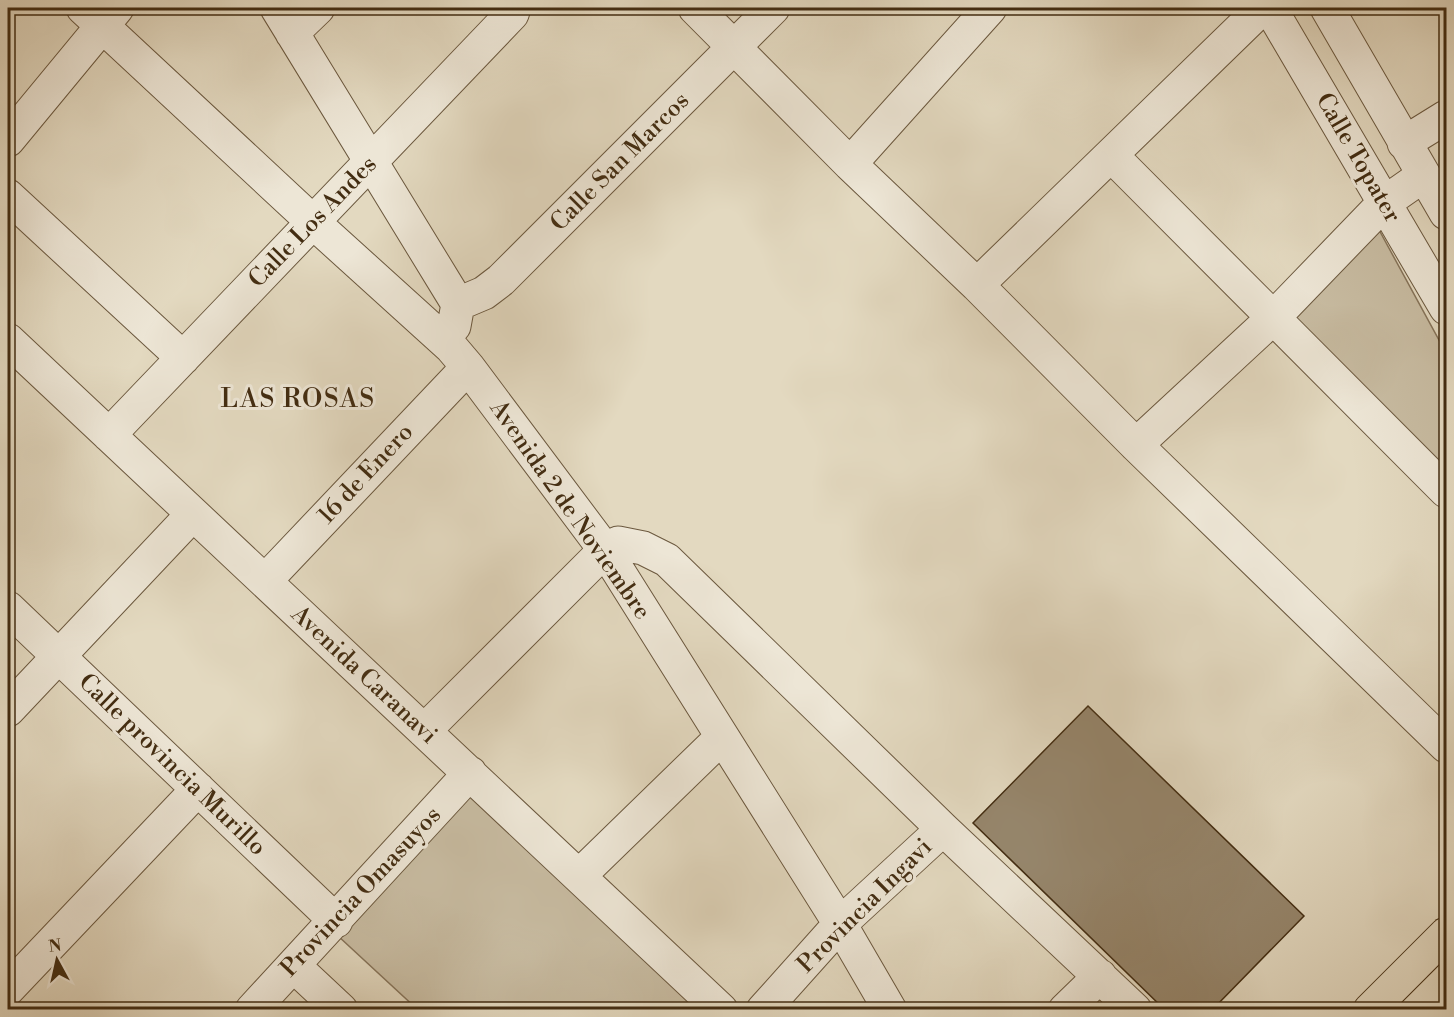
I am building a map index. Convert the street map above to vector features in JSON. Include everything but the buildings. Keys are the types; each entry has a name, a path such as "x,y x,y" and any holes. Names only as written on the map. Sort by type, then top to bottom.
{"main road":[{"path":"1370,1010 1446,934"}],"street":[{"path":"318,8 284,20 372,160 458,304 459,357"},
{"name":"Calle Los Andes","path":"109,435 512,14 514,8"},
{"path":"695,8 850,164 977,285 1136,445 1446,746"},
{"name":"Calle San Marcos","path":"458,304 484,293 501,280 773,8"},
{"path":"850,164 990,8"},
{"path":"977,285 1262,8"},
{"name":"Calle Topater","path":"1270,8 1446,308"},
{"name":"Calle Topater","path":"1327,8 1446,213"},
{"path":"8,140 101,14"},
{"name":"Avenida 2 de Noviembre","path":"101,14 313,222 459,357 605,550 840,924 890,1010"},
{"path":"1404,143 1446,117"},
{"path":"1111,155 1446,491"},
{"path":"1136,445 1274,318 1384,203 1424,175"},
{"path":"8,196 183,358"},
{"name":"Avenida Caranavi","path":"8,340 721,1010"},
{"name":"16 de Enero","path":"265,581 459,357"},
{"path":"8,710 193,514"},
{"path":"424,731 605,550 618,543 643,548 667,560 943,829 1135,1010"},
{"name":"Calle provincia Murillo","path":"8,608 336,921"},
{"path":"579,876 722,737"},
{"name":"Provincia Omasuyos","path":"252,1010 470,773"},
{"path":"8,988 198,789"},
{"name":"Provincia Ingavi","path":"763,1010 840,924 943,829"},
{"path":"294,966 341,1010"},
{"path":"1065,1010 1100,976"}],"shaded area":[{"path":"1378,228 1446,353 1446,471 1289,313"},
{"path":"490,773 743,1009 417,1009 337,935"}],"district":[{"name":"LAS ROSAS","path":"298,399"}]}
